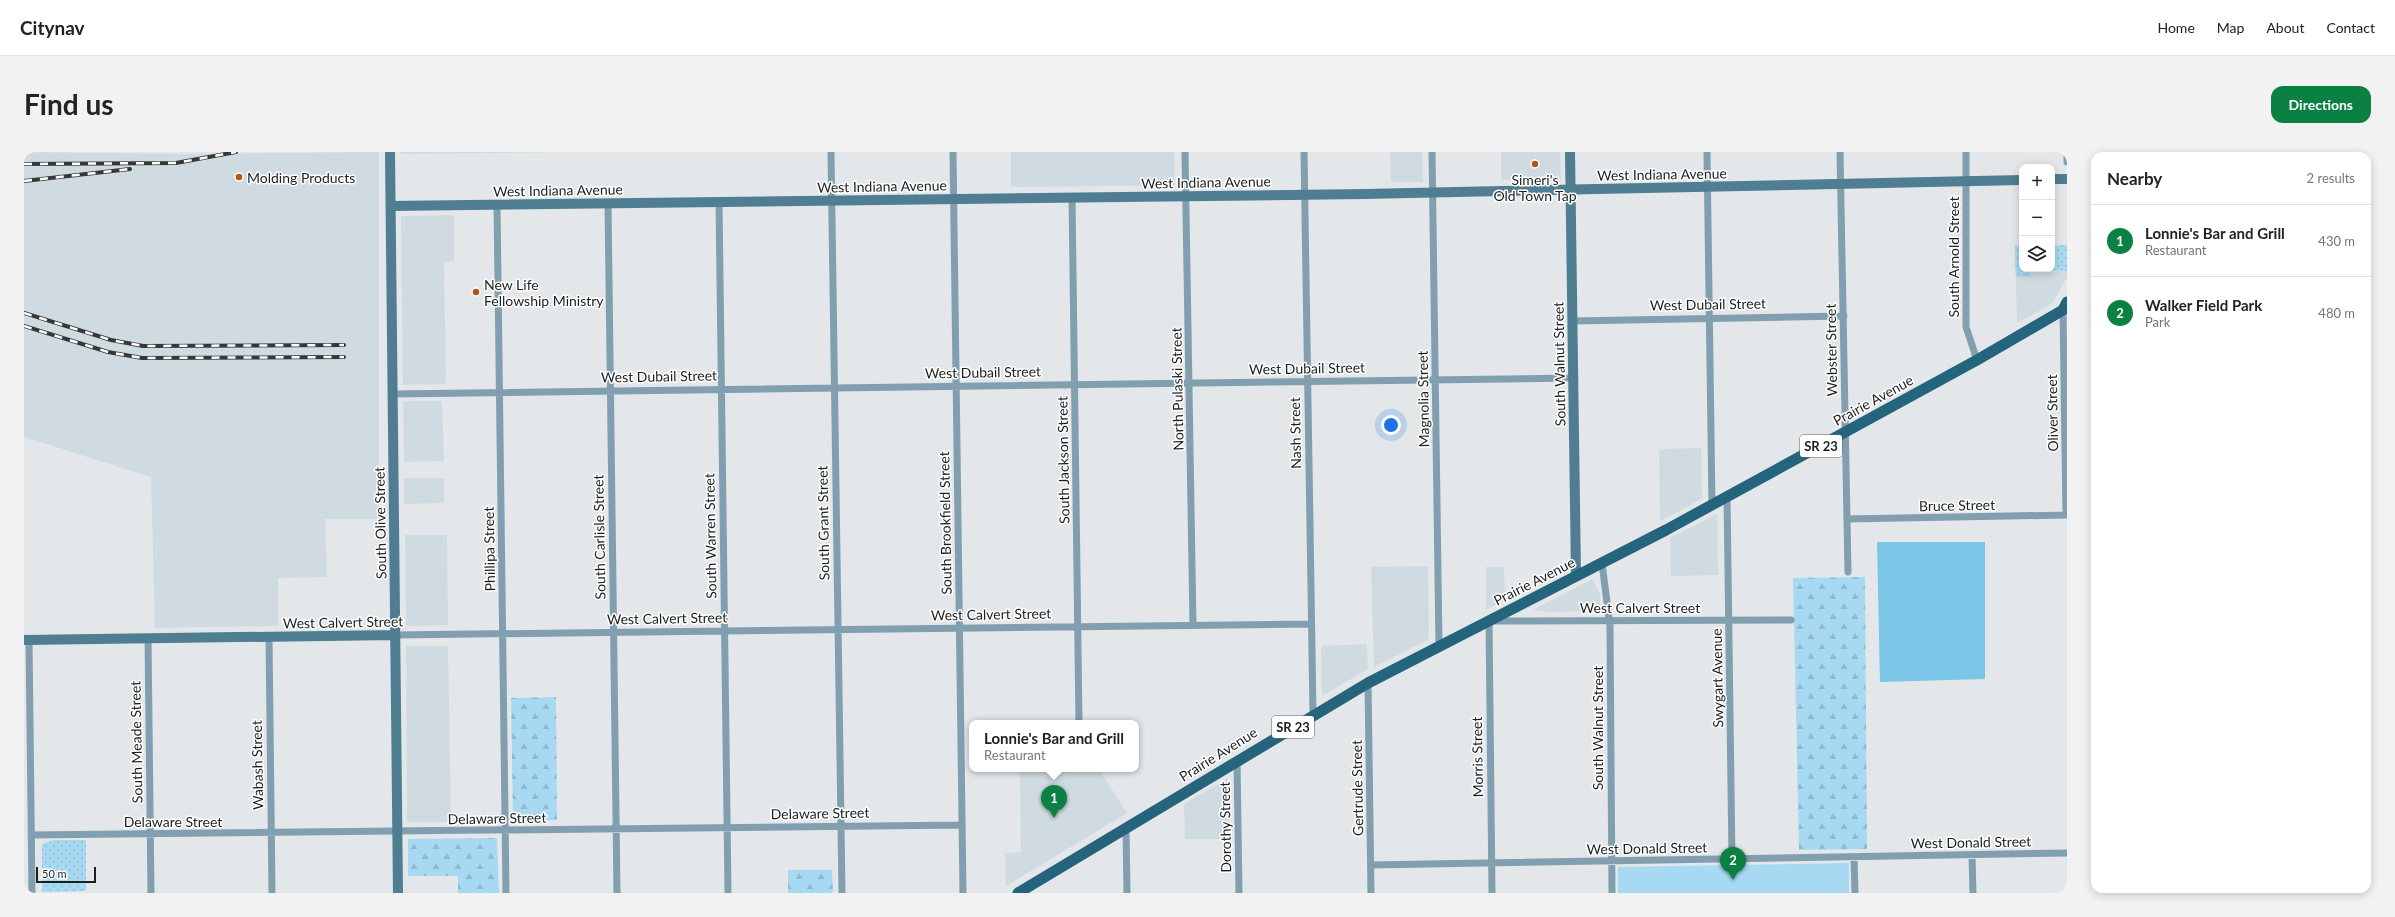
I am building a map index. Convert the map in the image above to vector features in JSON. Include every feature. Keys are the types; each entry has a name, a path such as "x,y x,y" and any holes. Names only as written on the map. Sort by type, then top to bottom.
{"main road":[{"name":"Prairie Avenue","path":"1018,893 1313,714 1368,683 1712,505 1977,360 2066,307"}],"street":[{"name":"South Olive Street","path":"390,152 398,893"},
{"name":"South Grant Street","path":"831,152 842,893"},
{"name":"South Brookfield Street","path":"953,152 963,893"},
{"name":"North Pulaski Street","path":"1185,152 1193,625"},
{"name":"Nash Street","path":"1304,152 1313,714"},
{"name":"Magnolia Street","path":"1432,152 1439,646"},
{"name":"South Walnut Street","path":"1570,152 1576,576"},
{"path":"1707,152 1712,505"},
{"name":"Webster Street","path":"1840,152 1848,572"},
{"name":"South Arnold Street","path":"1966,152 1966,327 1977,360"},
{"path":"2067,152 2067,162"},
{"path":"2055,179 2067,179"},
{"name":"West Indiana Avenue","path":"391,206 1433,193 2019,180"},
{"name":"South Jackson Street","path":"1072,197 1080,720"},
{"name":"South Warren Street","path":"719,202 728,893"},
{"name":"South Carlisle Street","path":"608,204 617,893"},
{"name":"Phillipa Street","path":"497,205 506,893"},
{"name":"Oliver Street","path":"2066,307 2066,515"},
{"name":"West Dubail Street","path":"1572,321 1844,316"},
{"name":"West Dubail Street","path":"392,394 1573,378"},
{"name":"Swygart Avenue","path":"1727,496 1732,860"},
{"name":"Bruce Street","path":"1847,519 2066,515"},
{"name":"South Walnut Street","path":"1602,563 1609,621 1612,893"},
{"name":"West Calvert Street","path":"1489,621 1791,620"},
{"name":"Morris Street","path":"1489,621 1492,893"},
{"name":"West Calvert Street","path":"26,640 1311,624"},
{"name":"Wabash Street","path":"269,637 272,893"},
{"name":"South Meade Street","path":"148,638 151,893"},
{"path":"26,640 32,835 32,893"},
{"name":"Gertrude Street","path":"1368,683 1372,893"},
{"name":"Dorothy Street","path":"1237,761 1239,893"},
{"name":"Delaware Street","path":"32,835 727,829 840,825 962,825"},
{"path":"1126,828 1127,893"},
{"name":"West Donald Street","path":"1371,865 1732,860 2067,853"},
{"path":"1972,855 1972,893"},
{"path":"1854,857 1855,893"}],"shaded area":[{"path":"24,152 185,154 379,152 379,519 325,519 327,577 278,578 278,626 155,628 151,477 24,437"},
{"path":"401,152 571,152 401,154"},
{"path":"1011,152 1174,152 1175,185 1011,187"},
{"path":"1390,152 1422,152 1423,182 1391,182"},
{"path":"1501,152 1560,152 1561,180 1501,180"},
{"path":"454,215 454,261 444,262 446,384 403,385 401,216"},
{"path":"2067,245 2067,277 2052,304 2017,323 2015,246 2019,246 2019,272 2055,272 2055,246"},
{"path":"403,401 442,401 444,461 404,462"},
{"path":"1701,448 1702,499 1660,521 1659,449"},
{"path":"404,478 444,478 444,503 404,504"},
{"path":"1717,514 1718,575 1671,576 1670,538"},
{"path":"405,535 447,535 448,625 406,626"},
{"path":"1877,542 1985,542 1985,679 1880,682"},
{"path":"1428,566 1429,639 1374,667 1371,567"},
{"path":"1486,567 1504,567 1505,600 1486,610"},
{"path":"1592,579 1600,594 1600,611 1551,612 1533,610"},
{"path":"1367,644 1368,669 1322,696 1321,646"},
{"path":"406,646 448,646 451,822 407,822"},
{"path":"1020,772 1101,772 1127,813 1006,886 1005,853 1021,852"},
{"path":"1228,778 1229,839 1185,839 1184,804"}],"green space":[{"path":"2067,245 2067,272 2063,270 2055,270 2055,246"},
{"path":"2015,246 2019,246 2019,272 2030,272 2030,277 2016,277"},
{"path":"1865,577 1867,849 1799,850 1793,578"},
{"path":"556,697 557,820 516,821 513,817 511,698"},
{"path":"497,838 499,893 458,893 458,876 408,876 408,839"},
{"path":"54,840 86,840 86,891 42,892 42,844"},
{"path":"1849,863 1849,893 1618,893 1618,867"},
{"path":"788,870 832,870 833,893 788,893"}],"railway":[{"path":"24,164 176,163 236,152"},
{"path":"24,181 130,169"},
{"path":"24,313 111,340 143,346 344,345"},
{"path":"24,326 108,352 142,358 344,357"}],"place":[{"name":"Simeri's Old Town Tap","path":"1535,164"},
{"name":"Molding Products","path":"239,177"},
{"name":"New Life Fellowship Ministry","path":"476,292"},
{"name":"Lonnie's Bar and Grill","path":"1054,818"},
{"name":"Walker Field Park","path":"1733,880"}]}
